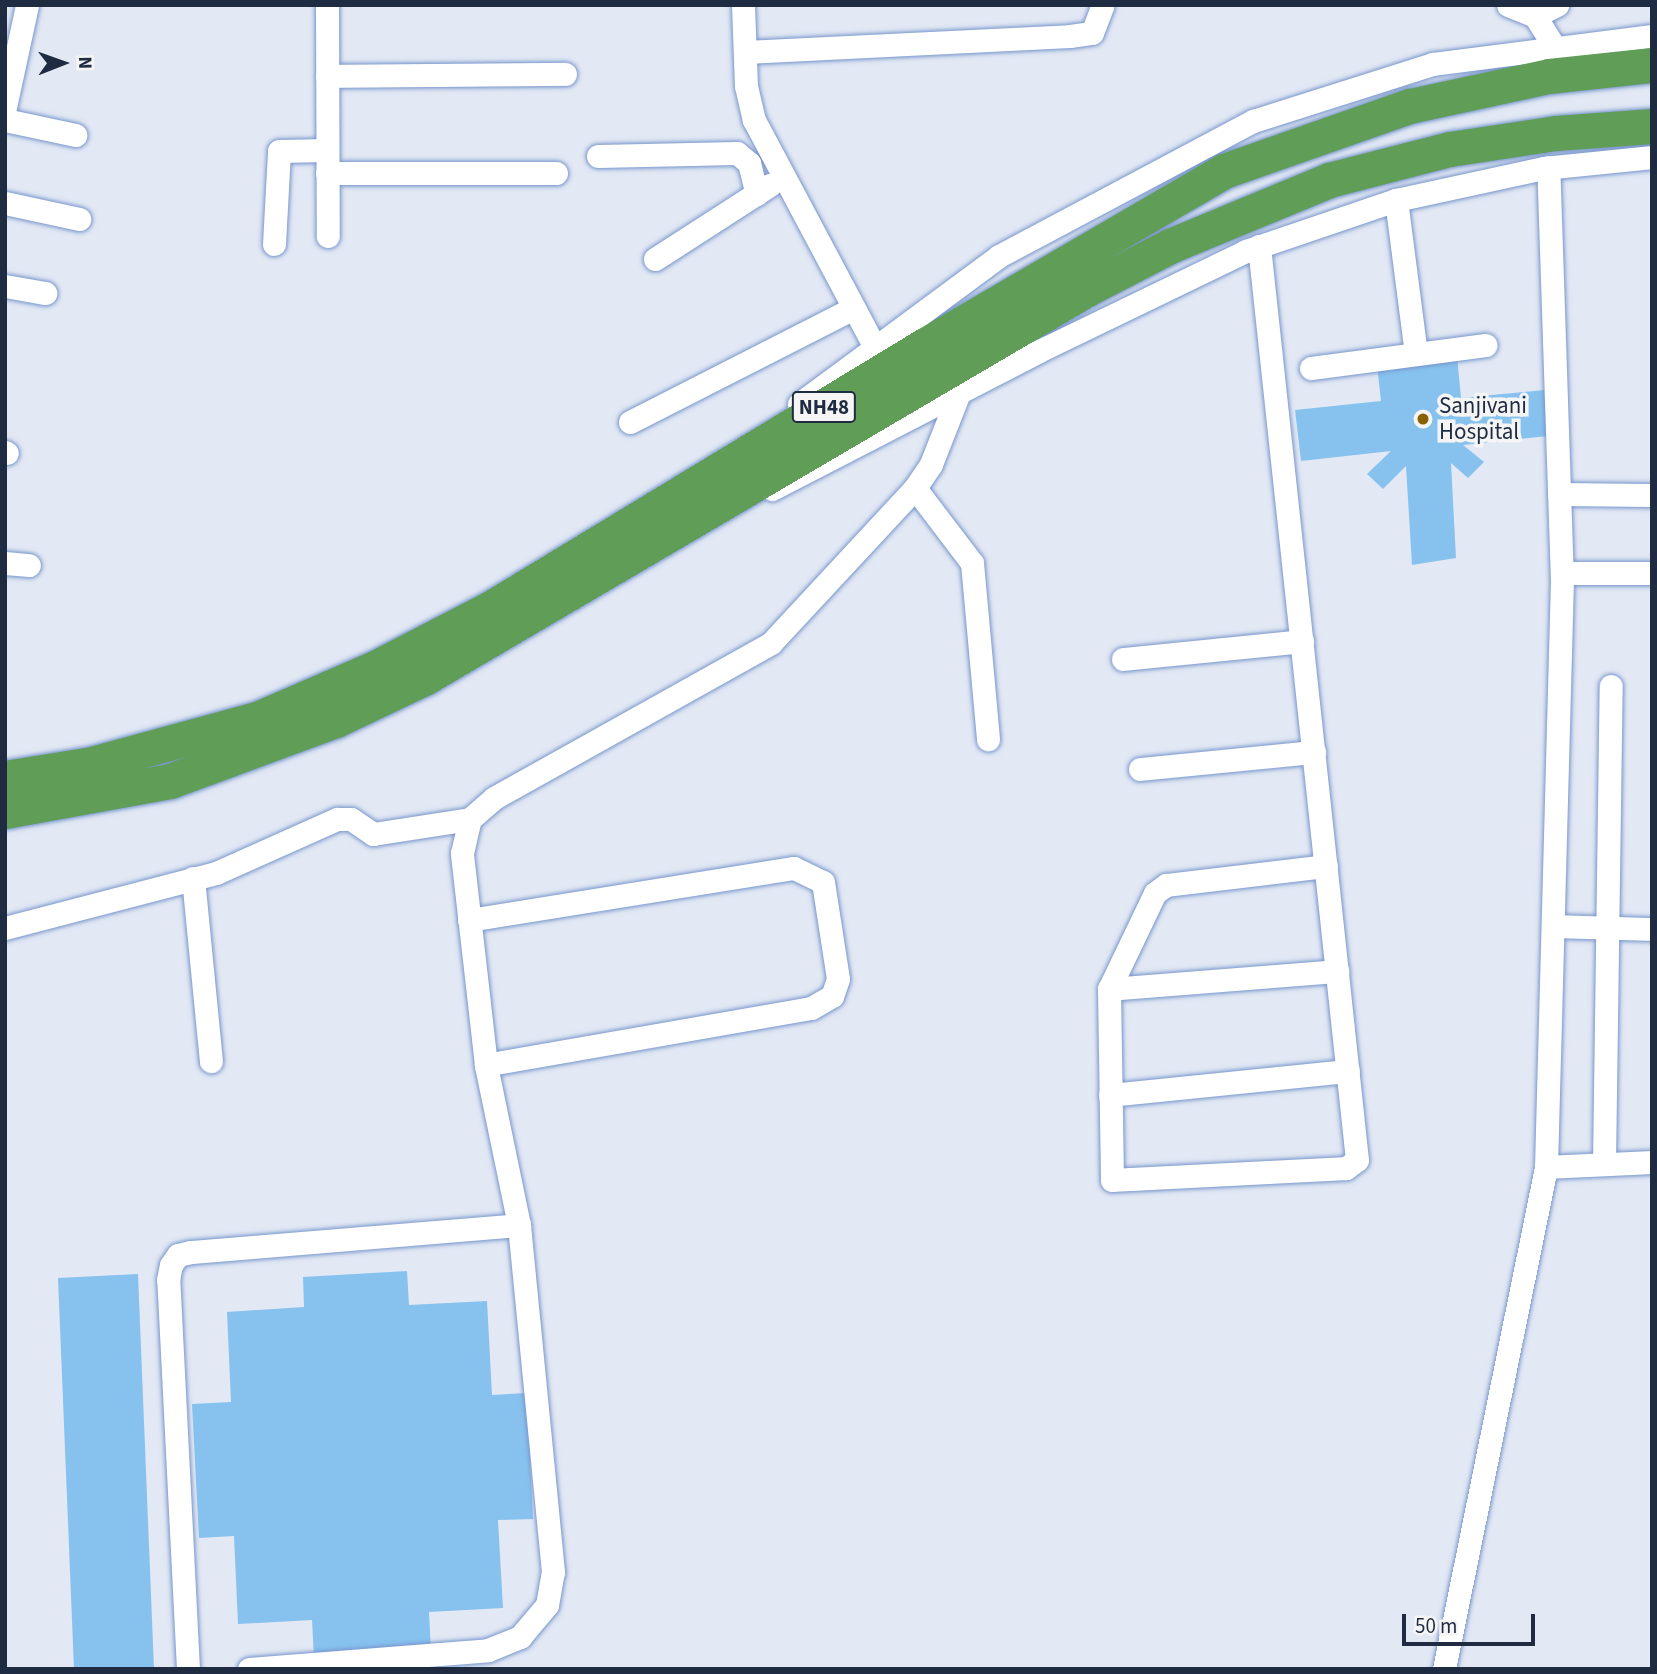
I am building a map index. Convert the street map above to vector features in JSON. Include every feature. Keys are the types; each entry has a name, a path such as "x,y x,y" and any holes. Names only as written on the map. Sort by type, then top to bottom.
{"highway":[{"name":"NH48","path":"5,811 170,780 336,720 426,677 678,513 937,338 1224,171 1410,106 1549,76 1652,65"},
{"name":"NH48","path":"5,778 105,760 303,702 678,513 1170,246 1329,180 1450,149 1556,133 1652,126"}],"street":[{"path":"5,107 12,44 27,5"},
{"path":"327,5 328,236"},
{"path":"743,5 748,104 875,348"},
{"path":"745,52 1070,36 1092,33 1103,5"},
{"path":"1508,5 1535,10 1557,5"},
{"path":"1535,10 1554,47"},
{"path":"678,513 875,348 999,256 1253,121 1433,64 1652,36"},
{"path":"327,76 565,74"},
{"path":"5,120 75,135"},
{"path":"274,244 279,150 327,161 556,173"},
{"path":"598,156 737,153 749,163 757,194"},
{"path":"678,513 803,476 959,393 1259,246 1396,200 1548,167 1652,157"},
{"path":"1444,1669 1546,1167 1556,926 1562,573 1548,167"},
{"path":"655,259 784,176"},
{"path":"1396,200 1416,354"},
{"path":"5,203 79,219"},
{"path":"1259,246 1314,752 1357,1160 1346,1168 1115,1182 1111,1177 1110,989 1159,888 1326,866"},
{"path":"5,286 45,293"},
{"path":"630,422 854,308"},
{"path":"1311,368 1485,345"},
{"path":"5,928 230,867 337,819 351,819 373,834 470,819 494,798 758,653 915,488 931,464 959,393"},
{"path":"915,488 972,563 988,739"},
{"path":"1559,494 1652,495"},
{"path":"5,563 29,565"},
{"path":"1562,573 1652,573"},
{"path":"1123,659 1302,641"},
{"path":"1604,1164 1611,686"},
{"path":"1140,769 1314,752"},
{"path":"249,1669 488,1650 520,1637 547,1605 553,1572 519,1225 486,1065 461,853 470,819"},
{"path":"469,920 794,868 823,882 838,979 832,996 811,1008 486,1065"},
{"path":"193,878 211,1061"},
{"path":"1556,926 1652,929"},
{"path":"1110,989 1337,971"},
{"path":"1110,1095 1348,1070"},
{"path":"1546,1167 1652,1162"},
{"path":"188,1669 167,1280 178,1255 519,1225"}],"building":[{"path":"1457,356 1461,398 1544,390 1548,436 1463,445 1484,462 1468,478 1451,463 1456,558 1412,565 1406,466 1383,489 1367,474 1391,451 1301,461 1295,410 1381,401 1377,365"},
{"path":"407,1271 409,1305 487,1301 492,1395 527,1393 533,1519 498,1520 503,1608 429,1612 431,1652 314,1658 312,1620 238,1624 234,1536 199,1538 192,1404 231,1402 227,1312 304,1307 303,1277"},
{"path":"138,1274 154,1669 74,1669 58,1278"}],"place":[{"name":"Sanjivani Hospital","path":"1423,419"}]}
